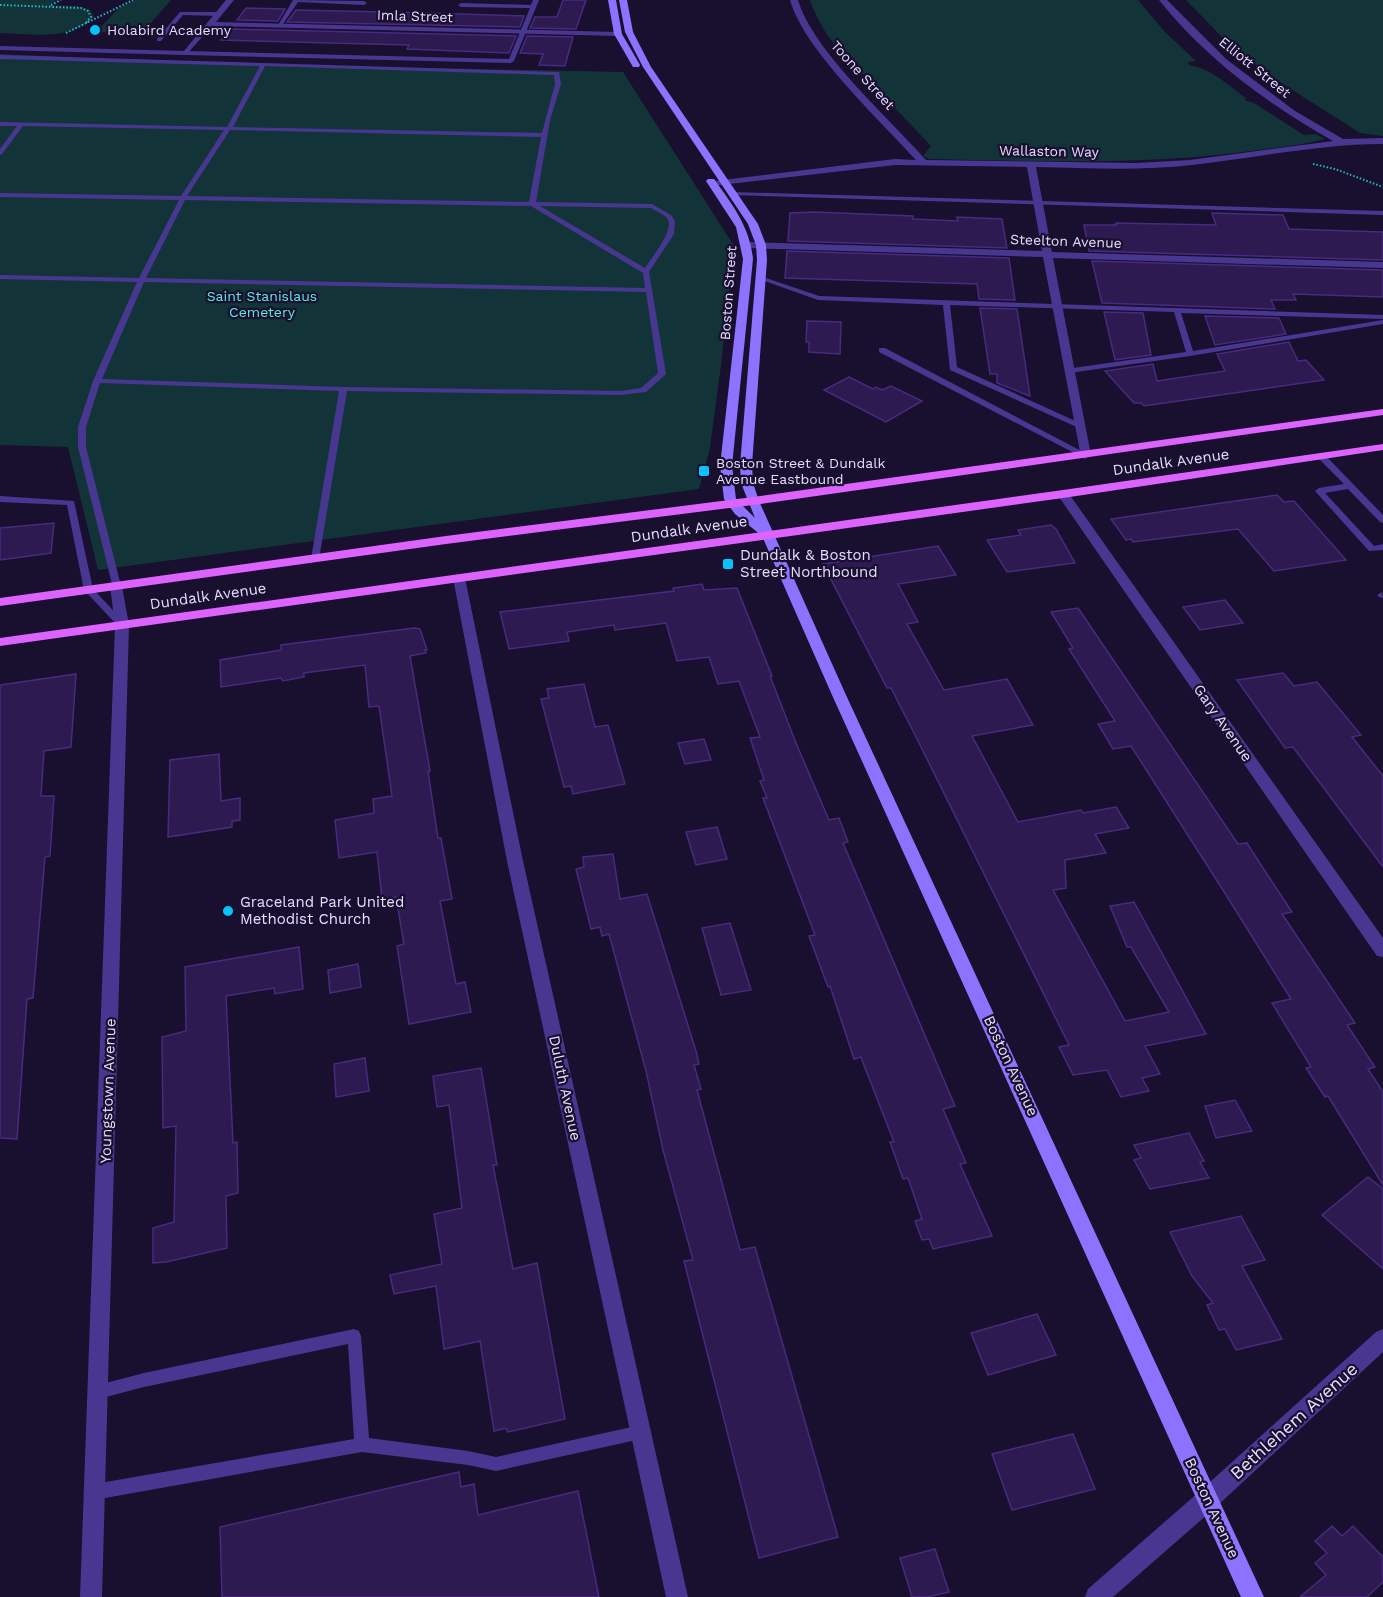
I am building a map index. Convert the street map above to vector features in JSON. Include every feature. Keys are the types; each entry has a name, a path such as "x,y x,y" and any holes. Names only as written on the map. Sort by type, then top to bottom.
{"main road":[{"name":"Boston Street","path":"612,0 618,34 624,47 672,112 719,183 741,225 748,244 726,466 729,503"},
{"name":"Boston Street","path":"623,0 625,17 635,46 672,112"},
{"name":"Boston Street","path":"719,183 733,194 753,224 761,245 761,278 746,465 747,483 753,501"},
{"name":"Dundalk Avenue","path":"0,602 446,540 753,501 1383,412"},
{"name":"Dundalk Avenue","path":"0,642 1383,447"},
{"name":"Boston Avenue","path":"753,501 1253,1597"},
{"path":"729,503 768,535"}],"street":[{"path":"0,48 186,53 230,0"},
{"name":"Toone Street","path":"794,0 798,14 822,51 921,161"},
{"name":"Elliott Street","path":"1163,0 1186,28 1235,69 1292,113 1341,142"},
{"name":"Imla Street","path":"210,24 618,34"},
{"name":"Wallaston Way","path":"719,183 808,171 921,161 1031,165 1190,163 1341,142 1383,141"},
{"path":"1031,165 1085,455"},
{"name":"Steelton Avenue","path":"748,244 1383,265"},
{"name":"Gary Avenue","path":"1062,494 1383,951"},
{"name":"Duluth Avenue","path":"459,578 515,861 677,1597"},
{"name":"Youngstown Avenue","path":"91,1597 122,625 116,586"},
{"name":"Bethlehem Avenue","path":"1096,1597 1208,1499 1383,1339"}],"lane":[{"path":"279,26 296,0 364,3"},
{"path":"186,53 511,62 536,0"},
{"path":"461,5 533,7"},
{"path":"159,40 182,13 219,14"},
{"path":"0,57 557,73 558,84 545,135 532,204"},
{"path":"116,586 82,447 82,427 97,381 141,280 183,198 229,128 262,65"},
{"path":"0,124 545,135"},
{"path":"0,153 22,124"},
{"path":"733,194 1383,213"},
{"path":"0,195 652,206 672,221 671,234 646,272 662,374 643,390 621,393 343,389 97,381"},
{"path":"532,204 646,272"},
{"path":"0,277 648,290"},
{"path":"761,278 818,298 1383,319"},
{"path":"946,303 953,368 1079,426"},
{"path":"1177,310 1190,354"},
{"path":"1069,371 1190,354 1383,319"},
{"path":"882,350 1085,455"},
{"path":"315,560 343,389"},
{"path":"1322,457 1383,520"},
{"path":"1350,486 1319,491 1372,549 1383,547"},
{"path":"0,499 72,503 89,590 122,625"},
{"path":"98,1392 144,1380 354,1336 362,1445"},
{"path":"94,1492 362,1445 468,1458 496,1464 641,1432"}],"path":[{"path":"48,6 61,0"},
{"path":"58,37 133,0"},
{"path":"0,5 75,7 88,11 91,17 85,24"},
{"path":"1312,164 1335,169 1383,187"}],"green space":[{"path":"0,0 57,0 49,5 76,6 90,10 94,17 85,25 62,33 37,35 0,33"},
{"path":"135,0 171,0 142,33 96,32 119,8"},
{"path":"810,0 1138,0 1165,32 1196,61 1188,62 1189,65 1205,70 1227,83 1247,99 1244,100 1254,103 1304,135 1316,134 1325,139 1283,147 1176,158 1094,161 930,159 923,156 931,146 857,68 859,68 858,62 850,59 835,45 822,27"},
{"path":"1186,0 1383,0 1383,136 1360,133 1269,75 1227,42"},
{"name":"Saint Stanislaus Cemetery","path":"0,54 194,63 623,72 734,246 710,448 699,489 98,570 68,447 0,445"}],"building":[{"path":"563,0 586,0 576,29 530,28 535,17 557,17"},
{"path":"246,8 285,9 278,21 237,20"},
{"path":"296,10 524,16 520,27 287,22"},
{"path":"230,29 516,36 509,53 407,49 409,45 221,40"},
{"path":"527,36 573,37 565,66 539,65 543,54 520,53"},
{"path":"790,213 913,216 913,219 958,221 957,217 1002,219 1007,248 788,241"},
{"path":"1212,213 1283,215 1289,229 1383,232 1383,260 1089,251 1084,225 1116,225 1116,223 1216,225"},
{"path":"787,251 1009,258 1015,300 979,299 977,284 785,278"},
{"path":"1092,261 1383,270 1383,297 1293,294 1296,300 1271,300 1275,309 1102,303"},
{"path":"980,308 1017,309 1030,396 997,383 997,374 990,374"},
{"path":"1104,312 1143,313 1151,355 1115,360"},
{"path":"1205,316 1279,318 1286,334 1215,345"},
{"path":"807,321 841,322 840,354 809,352 809,342 806,342"},
{"path":"1289,342 1298,361 1306,360 1324,380 1144,406 1141,403 1134,403 1105,371 1153,364 1157,381 1225,371 1217,354"},
{"path":"849,377 873,389 876,387 882,390 891,386 922,401 886,422 824,390"},
{"path":"1277,495 1284,502 1294,501 1346,560 1274,571 1238,529 1133,542 1131,539 1126,540 1111,519"},
{"path":"54,523 51,553 0,560 0,528"},
{"path":"1051,525 1056,529 1075,563 1007,572 987,540 1021,535 1018,530"},
{"path":"938,546 956,575 898,584 918,622 907,624 944,690 1007,679 1033,725 972,736 1018,822 1081,810 1083,813 1116,807 1129,828 1095,834 1106,853 1065,860 1066,888 1053,890 1125,1021 1169,1012 1131,947 1127,947 1110,906 1134,902 1206,1034 1145,1046 1160,1074 1142,1078 1149,1091 1121,1097 1107,1070 1073,1075 1059,1047 1069,1045 891,688 887,688 823,564"},
{"path":"702,584 704,590 737,588 796,743 829,820 839,818 848,842 843,843 955,1106 943,1109 966,1163 960,1164 992,1236 933,1249 929,1239 922,1240 915,1221 922,1219 908,1178 903,1179 890,1142 894,1142 861,1057 854,1059 830,986 828,987 809,936 815,935 763,798 767,798 760,781 764,780 750,738 760,737 739,681 718,684 709,657 677,661 666,623 615,630 614,625 567,632 569,641 509,649 500,612 674,591 673,588"},
{"path":"1225,600 1243,623 1200,630 1183,607"},
{"path":"1078,608 1238,844 1247,843 1292,912 1282,914 1355,1023 1347,1025 1375,1067 1368,1069 1383,1092 1383,1185 1328,1096 1325,1097 1306,1068 1311,1067 1272,1003 1291,999 1131,746 1113,749 1098,724 1115,721 1069,649 1073,648 1051,612"},
{"path":"420,629 427,650 425,650 426,653 410,656 430,771 428,771 438,838 441,838 452,899 440,901 456,984 465,982 471,1012 409,1024 397,946 404,944 396,897 382,899 377,852 339,858 335,820 374,813 373,799 392,796 379,706 369,707 365,665 304,673 304,677 283,681 281,678 221,687 220,660 281,650 281,645"},
{"path":"1283,673 1294,686 1317,682 1361,735 1352,737 1383,776 1383,867 1293,747 1285,748 1237,680"},
{"path":"76,674 71,747 44,751 41,796 54,796 50,856 45,857 33,998 27,999 17,1139 0,1138 0,685"},
{"path":"584,684 595,727 608,725 625,784 573,794 571,786 564,787 541,699 549,698 547,689"},
{"path":"704,739 711,760 685,764 678,743"},
{"path":"219,754 221,801 240,798 240,820 232,821 232,827 168,837 170,760"},
{"path":"717,827 727,859 696,865 686,832"},
{"path":"613,854 620,899 647,894 696,1051 699,1064 694,1065 701,1089 697,1090 740,1250 755,1247 838,1537 759,1558 684,1261 693,1260 663,1150 646,1071 609,934 602,936 600,927 591,929 576,869 584,867 583,857"},
{"path":"730,923 751,990 721,995 702,928"},
{"path":"299,947 303,989 275,994 274,988 226,996 233,1143 237,1142 238,1193 226,1196 227,1248 153,1263 153,1228 174,1222 176,1126 163,1128 162,1037 186,1031 185,967"},
{"path":"358,964 361,987 330,993 328,970"},
{"path":"365,1058 369,1091 336,1097 334,1064"},
{"path":"481,1068 497,1165 493,1165 513,1269 537,1263 565,1419 508,1432 506,1428 494,1431 480,1341 444,1349 436,1286 394,1294 390,1275 442,1264 434,1214 462,1208 449,1105 437,1107 433,1076"},
{"path":"1235,1100 1252,1131 1216,1138 1205,1106"},
{"path":"1189,1133 1204,1161 1200,1162 1209,1178 1150,1189 1134,1160 1141,1158 1134,1145"},
{"path":"1368,1177 1383,1189 1383,1269 1322,1215"},
{"path":"1241,1216 1265,1260 1242,1266 1282,1339 1236,1350 1225,1329 1219,1330 1207,1305 1213,1303 1192,1276 1170,1232"},
{"path":"1037,1314 1056,1355 988,1375 971,1333"},
{"path":"1073,1434 1095,1489 1012,1510 992,1454"},
{"path":"459,1472 461,1487 474,1484 478,1515 578,1491 599,1597 222,1597 220,1527"},
{"path":"1332,1526 1342,1536 1353,1526 1383,1557 1383,1582 1367,1597 1300,1597 1326,1575 1315,1563 1327,1553 1315,1541"},
{"path":"935,1549 949,1592 927,1597 912,1597 900,1558"}],"place":[{"name":"Holabird Academy","path":"95,30"},
{"name":"Boston Street & Dundalk Avenue Eastbound","path":"704,471"},
{"name":"Dundalk & Boston Street Northbound","path":"728,564"},
{"name":"Graceland Park United Methodist Church","path":"228,911"}]}
